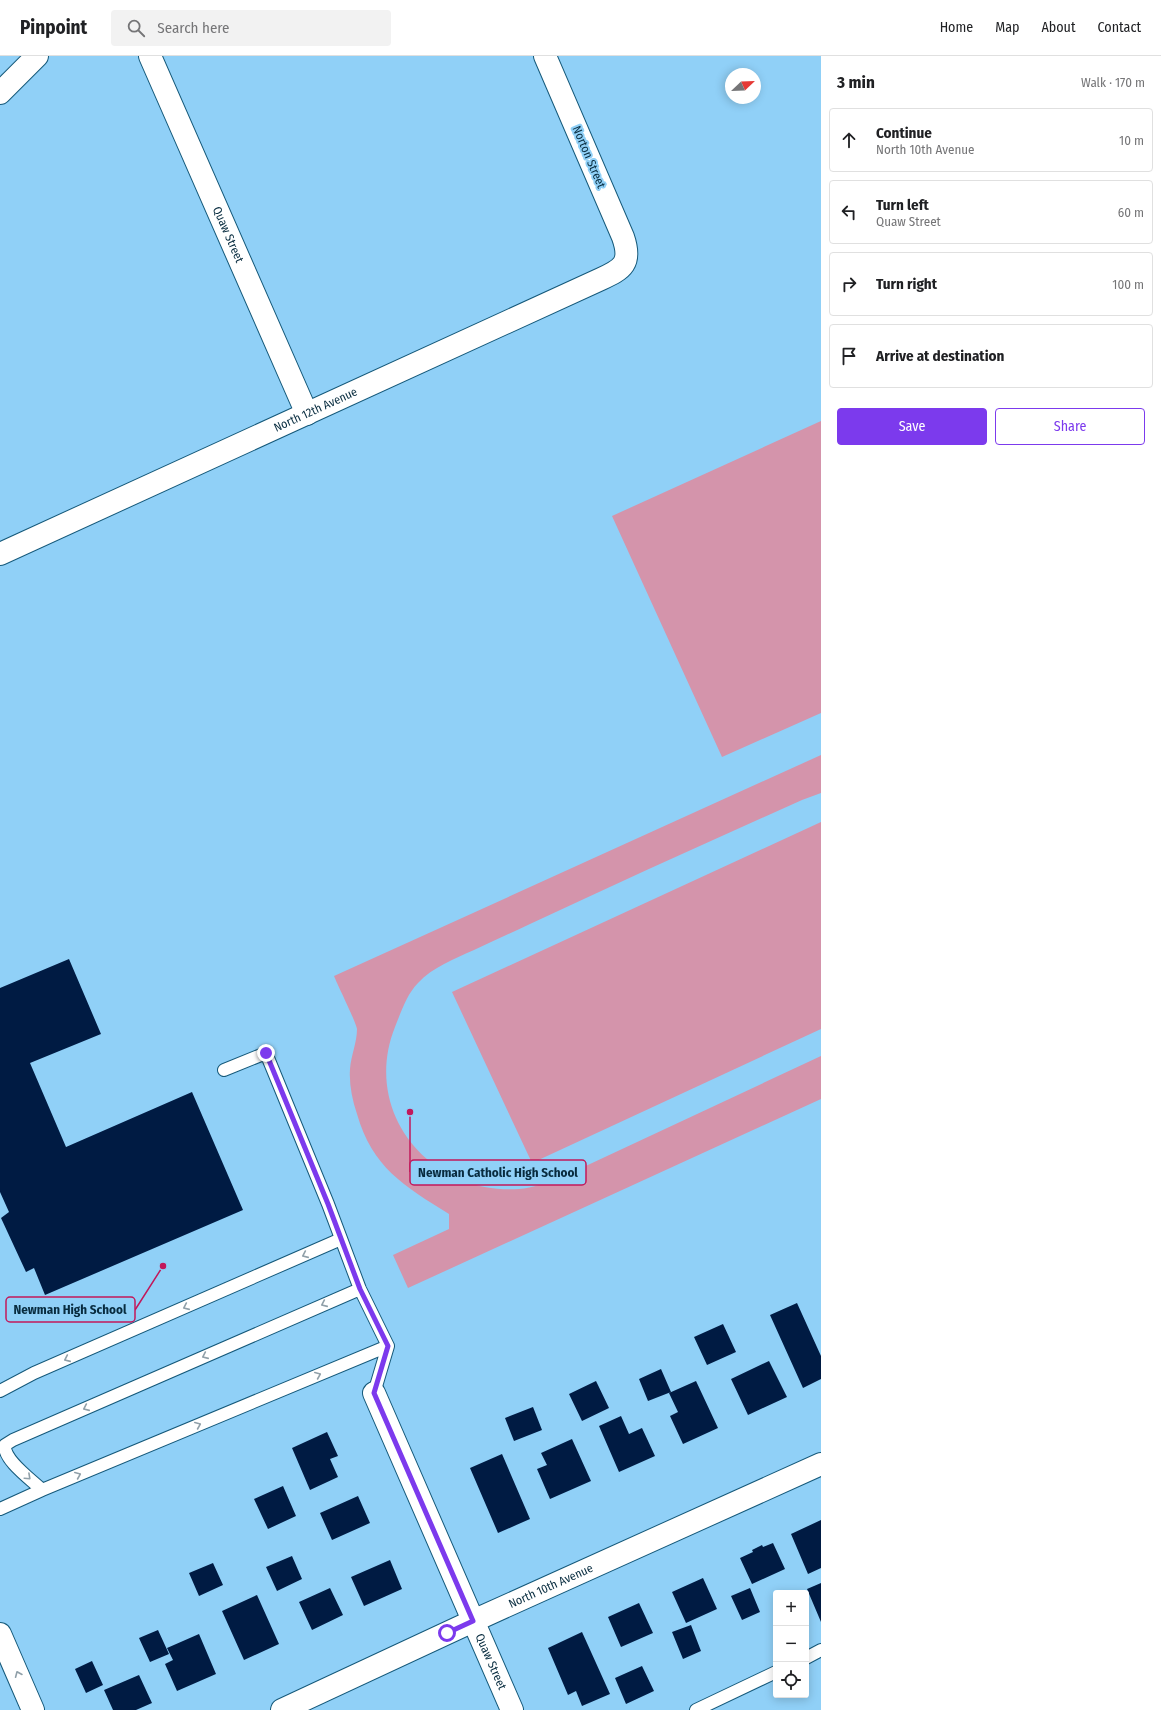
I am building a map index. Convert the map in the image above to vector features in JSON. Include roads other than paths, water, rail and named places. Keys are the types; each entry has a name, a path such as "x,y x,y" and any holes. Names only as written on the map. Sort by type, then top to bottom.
{"street":[{"path":"0,93 37,56"},
{"name":"Quaw Street","path":"150,56 307,414"},
{"name":"Norton Street","path":"545,56 623,237 627,249 627,260"},
{"name":"North 12th Avenue","path":"0,554 606,277 618,270 627,260"},
{"name":"Quaw Street","path":"374,1393 512,1710"},
{"name":"North 10th Avenue","path":"282,1710 473,1621 821,1464"},
{"path":"0,1634 33,1710"}],"lane":[{"path":"224,1070 266,1053 360,1289 388,1346 374,1393"},
{"path":"0,1391 34,1373 340,1238"},
{"path":"42,1490 10,1460 4,1451 2,1441 13,1440 360,1289"},
{"path":"0,1509 42,1490 388,1346"},
{"path":"809,1656 821,1650"},
{"path":"696,1710 773,1673"}],"place":[{"name":"Newman Catholic High School","path":"410,1112"},
{"name":"Newman High School","path":"163,1266"}]}
